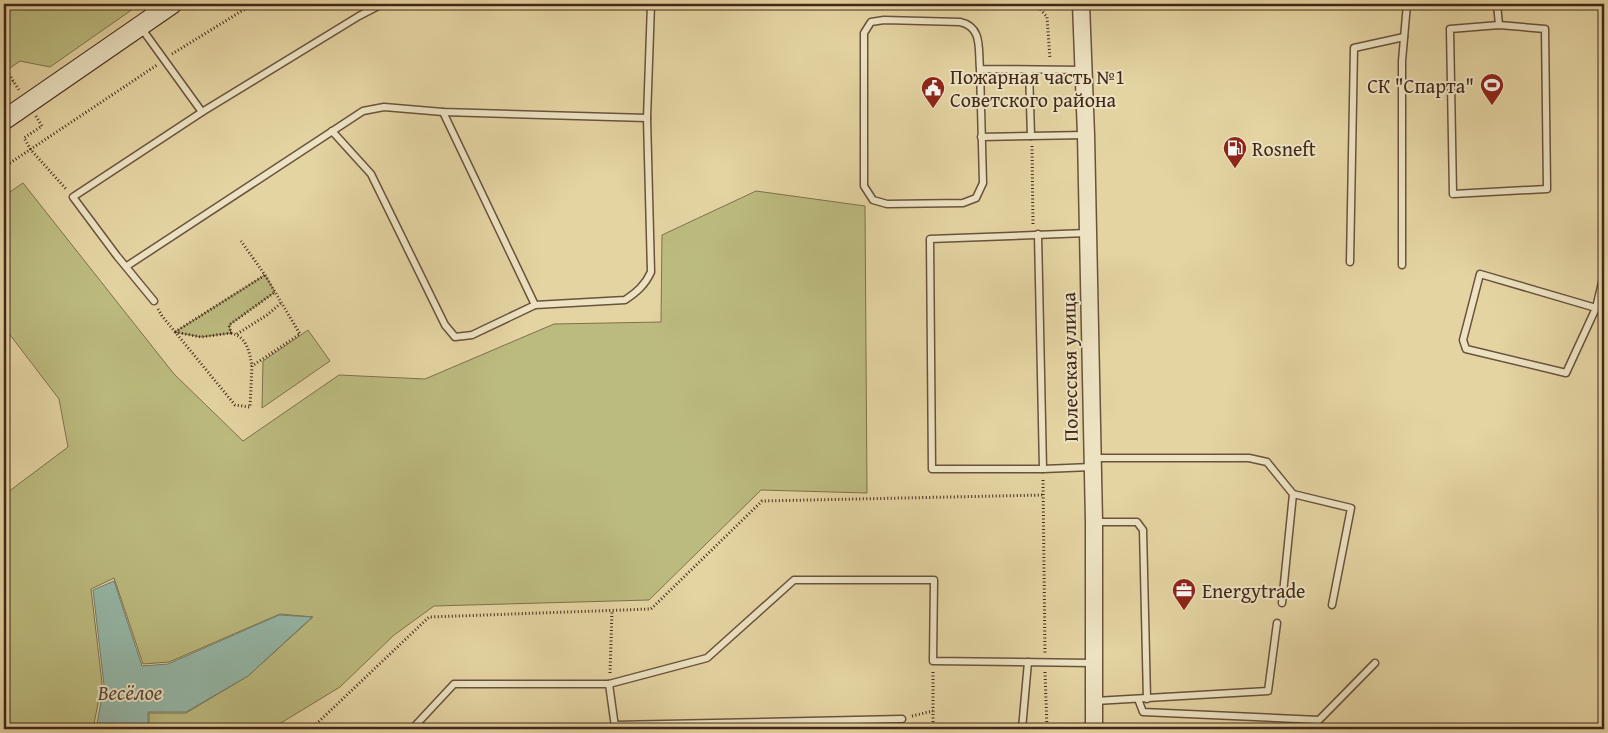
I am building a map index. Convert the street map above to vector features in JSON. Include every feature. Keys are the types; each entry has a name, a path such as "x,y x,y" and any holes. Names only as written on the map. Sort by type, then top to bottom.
{"main road":[{"path":"4,120 172,4"}],"street":[{"name":"Полесская улица","path":"1080,4 1086,135 1094,522 1094,729"}],"lane":[{"path":"154,301 73,198 202,112 359,16 382,4"},
{"path":"332,131 372,174 445,325 455,337 472,335 535,305 625,300 646,283 651,272 648,118 651,4"},
{"path":"1402,265 1402,61 1407,4"},
{"path":"1497,4 1498,25"},
{"path":"884,20 960,22 969,24 977,33 980,69 982,183 976,198 963,203 887,204 873,200 864,186 864,33 871,22 884,20"},
{"path":"1498,25 1545,29 1547,189 1453,194 1450,29 1498,25"},
{"path":"139,26 202,112"},
{"path":"1350,262 1354,48 1404,37"},
{"path":"980,69 1084,70"},
{"path":"1029,70 1031,136"},
{"path":"127,266 363,111 384,107 443,112 648,118"},
{"path":"443,112 535,305"},
{"path":"981,137 1086,135"},
{"path":"1088,233 930,239 932,468 1043,469 1092,462 1249,458 1267,462 1292,494 1351,508 1332,605"},
{"path":"1036,234 1043,469"},
{"path":"1596,308 1480,274 1463,340 1466,350 1566,373 1596,308 1604,274"},
{"path":"1282,603 1292,494"},
{"path":"1094,522 1136,522 1143,530 1147,699"},
{"path":"412,729 454,684 609,684 707,658 794,580 934,580 933,661 1094,663"},
{"path":"1094,701 1268,691 1277,623"},
{"path":"1022,729 1028,662"},
{"path":"1138,699 1143,712 1319,720 1375,663"},
{"path":"609,684 615,727 902,719"}],"path":[{"path":"4,167 165,59 253,4"},
{"path":"1036,4 1047,17 1050,70"},
{"path":"4,54 7,71 42,126 24,138 31,150 73,198"},
{"path":"4,88 13,81"},
{"path":"1031,136 1036,234"},
{"path":"241,241 300,334 252,366"},
{"path":"175,332 264,275"},
{"path":"231,333 229,326 275,292"},
{"path":"154,301 162,316 175,332 235,405 250,407 252,366 246,343 237,334 201,337 175,332"},
{"path":"237,334 267,315 281,302"},
{"path":"1043,469 1047,729"},
{"path":"311,729 429,617 651,609 762,501 1044,495"},
{"path":"609,684 612,610"},
{"path":"933,661 933,729"},
{"path":"902,719 933,711"}],"shaded area":[{"path":"4,4 140,4 50,67 20,61 4,72"},
{"path":"23,183 174,374 243,441 339,375 425,379 554,324 661,322 662,235 756,191 865,206 867,493 761,490 649,600 434,606 394,635 340,687 271,729 149,729 149,713 186,713 248,676 313,617 280,614 169,662 143,664 114,578 91,589 102,683 93,729 4,729 4,495 68,447 59,399 4,327 4,196"},
{"path":"265,275 275,292 229,325 231,333 201,337 175,332"},
{"path":"308,330 330,361 262,408 263,361"}],"water":[{"name":"Весёлое","path":"114,581 142,666 168,664 279,615 312,617 248,676 186,712 148,712 148,729 96,729 104,685 93,590"}],"place":[{"name":"СК \"Спарта\"","path":"1492,106"},
{"name":"Пожарная часть №1 Советского района","path":"933,109"},
{"name":"Rosneft","path":"1235,169"},
{"name":"Energytrade","path":"1184,611"}]}
